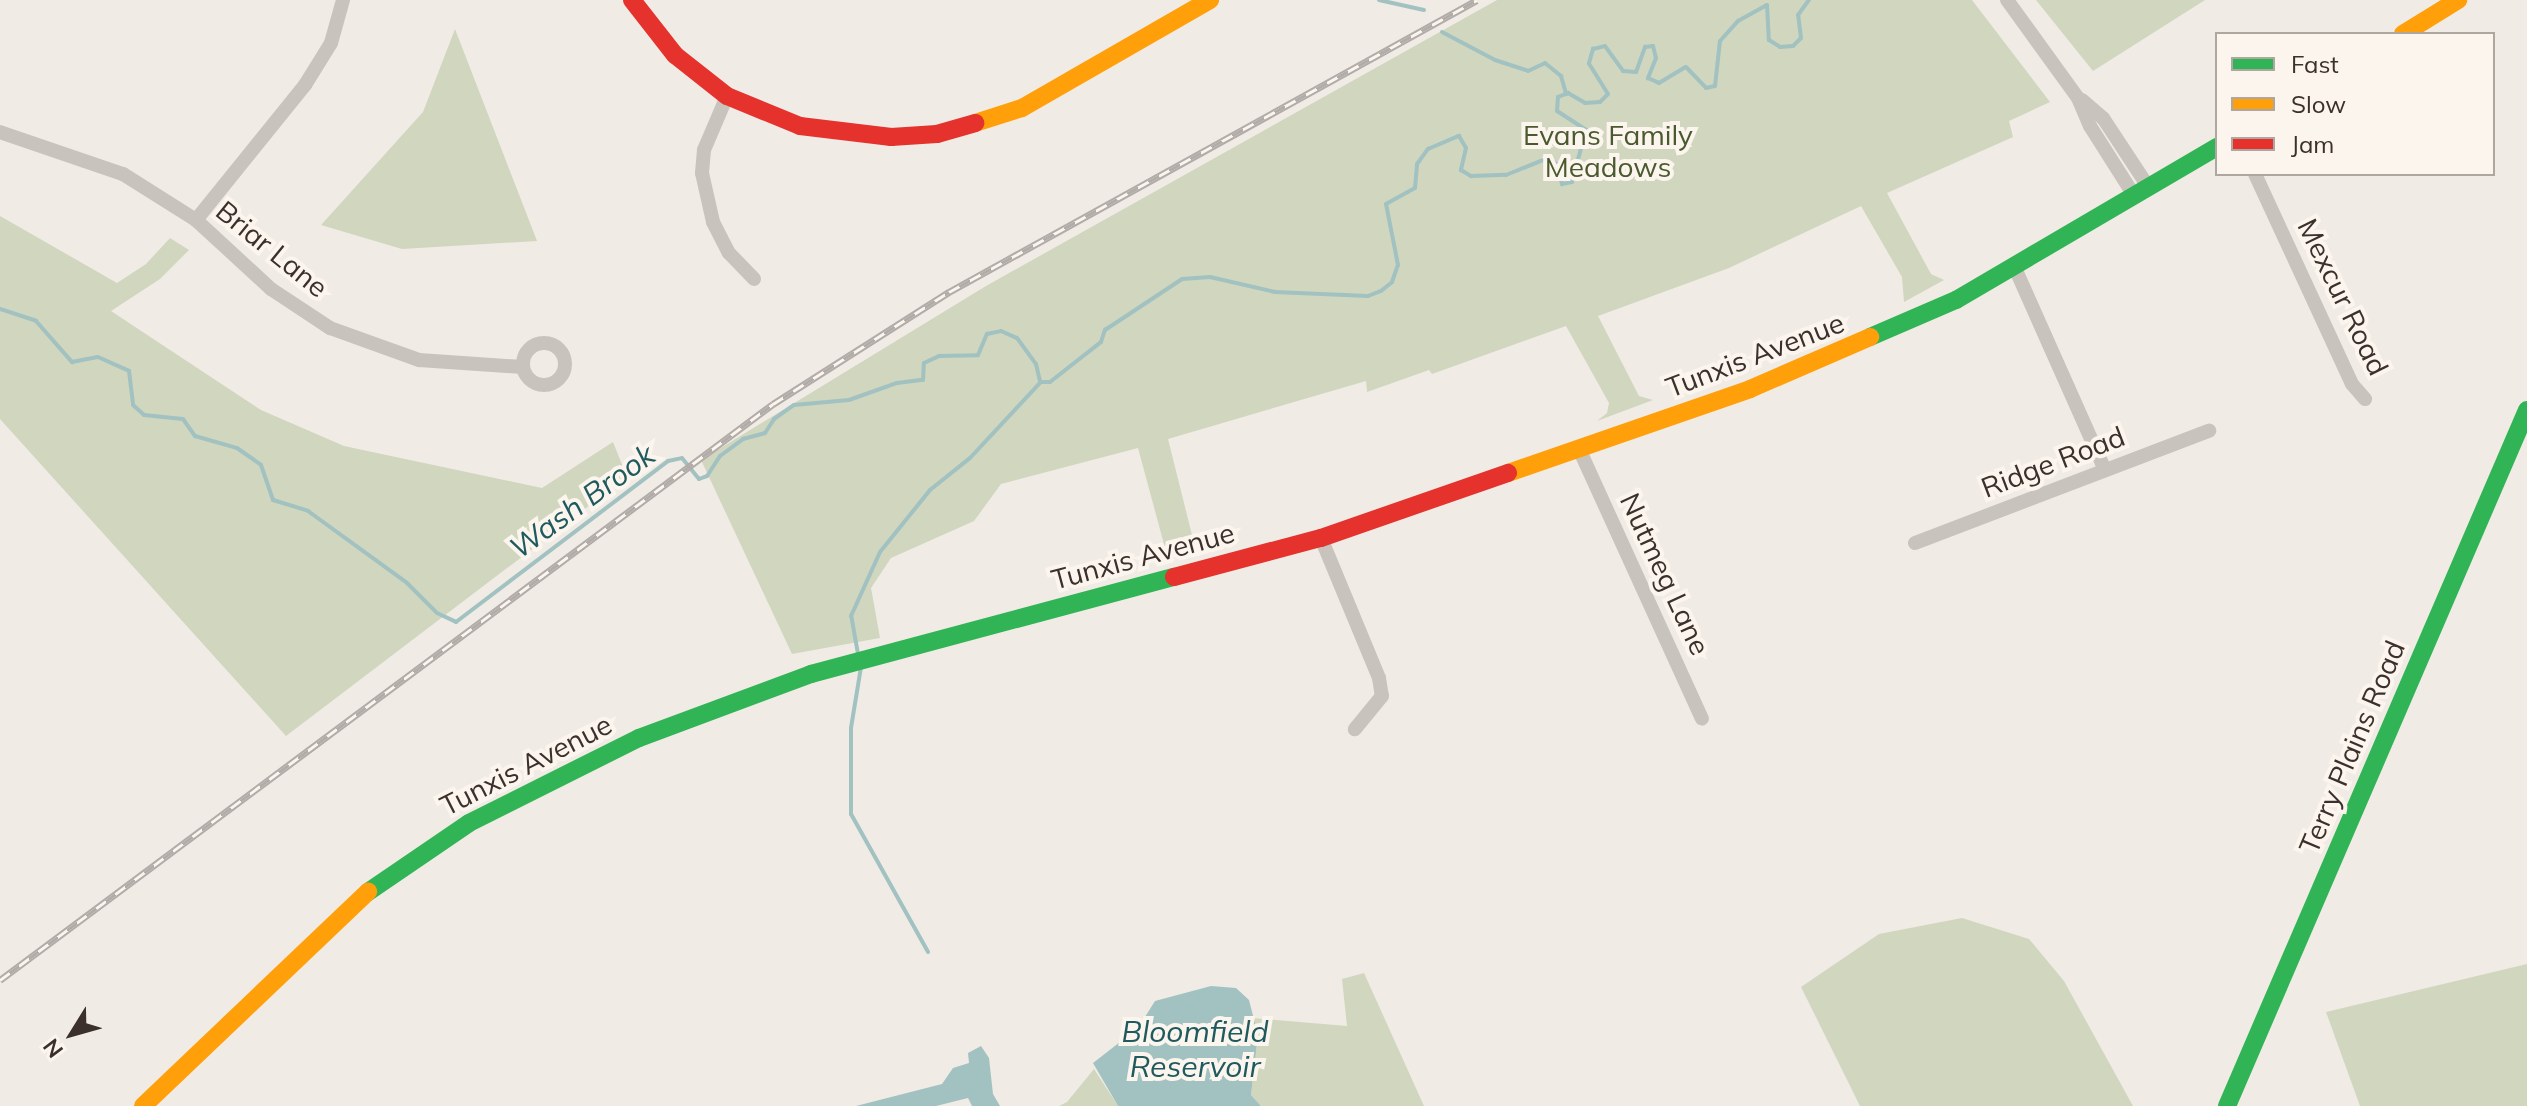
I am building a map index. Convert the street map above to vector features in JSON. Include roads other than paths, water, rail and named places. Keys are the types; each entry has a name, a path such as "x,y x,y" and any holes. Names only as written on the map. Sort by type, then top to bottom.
{"main road":[{"path":"632,0 675,55 727,96 800,126 839,135 937,134 1022,108 1210,0"},
{"path":"2406,32 2458,0"},
{"name":"Tunxis Avenue","path":"143,1106 339,915 449,834 693,714 860,660 1321,538 1580,451 1839,354 2015,268 2215,148"},
{"name":"Terry Plains Road","path":"2227,1106 2527,410"}],"street":[{"path":"196,220 305,85 331,43 343,0"},
{"path":"2007,0 2078,98 2090,126 2142,193"},
{"path":"727,96 704,150 702,173 713,222 729,253 754,279"},
{"name":"Briar Lane","path":"0,132 123,174 196,220 271,289 330,328 419,360 523,367"},
{"name":"Mexcur Road","path":"2256,176 2352,384 2365,399"},
{"path":"2015,268 2105,470"},
{"name":"Ridge Road","path":"1915,543 2209,431"},
{"name":"Nutmeg Lane","path":"1580,451 1702,719"},
{"path":"1321,538 1379,678 1382,696 1355,729"}],"water":[{"name":"Bloomfield Reservoir","path":"1211,986 1236,988 1249,1000 1258,1035 1251,1095 1261,1106 1118,1106 1093,1063 1138,1028 1155,1001"},
{"path":"981,1046 989,1058 993,1094 1000,1106 972,1106 968,1098 936,1106 856,1106 942,1084 953,1068 969,1063 968,1053"}],"waterway":[{"path":"1379,0 1424,10"},
{"name":"Wash Brook","path":"0,309 36,321 72,362 98,357 129,371 133,405 144,415 183,419 195,436 237,448 261,465 273,500 308,511 407,583 437,613 456,622 668,461 682,458 699,479 707,476 720,456 743,439 765,433 774,419 794,405 849,400 897,383 923,380 924,363 939,356 978,355 987,334 1001,331 1017,338 1036,364 1040,382 1050,382 1101,342 1105,330 1182,279 1210,277 1275,292 1368,296 1381,291 1392,282 1398,265 1386,204 1415,188 1417,164 1428,149 1459,136 1466,148 1461,170 1471,176 1506,175 1548,158 1557,164 1562,184 1572,182 1582,144 1591,133 1557,111 1558,97 1568,93 1585,103 1600,102 1608,94 1589,63 1593,49 1605,46 1623,71 1636,72 1645,47 1653,46 1656,58 1648,78 1659,83 1686,67 1706,88 1715,86 1720,41 1738,21 1767,5 1769,40 1780,47 1793,46 1801,38 1798,15 1809,0"},
{"path":"1442,32 1495,60 1528,71 1545,63 1561,76 1566,94"},
{"path":"858,654 851,616 880,552 930,490 970,458 1040,383"},
{"path":"861,667 851,728 851,814 928,952"}],"railway":[{"path":"0,980 773,404 949,292 1477,0"}],"park label":[{"name":"Evans Family Meadows","path":"1608,151"}]}
